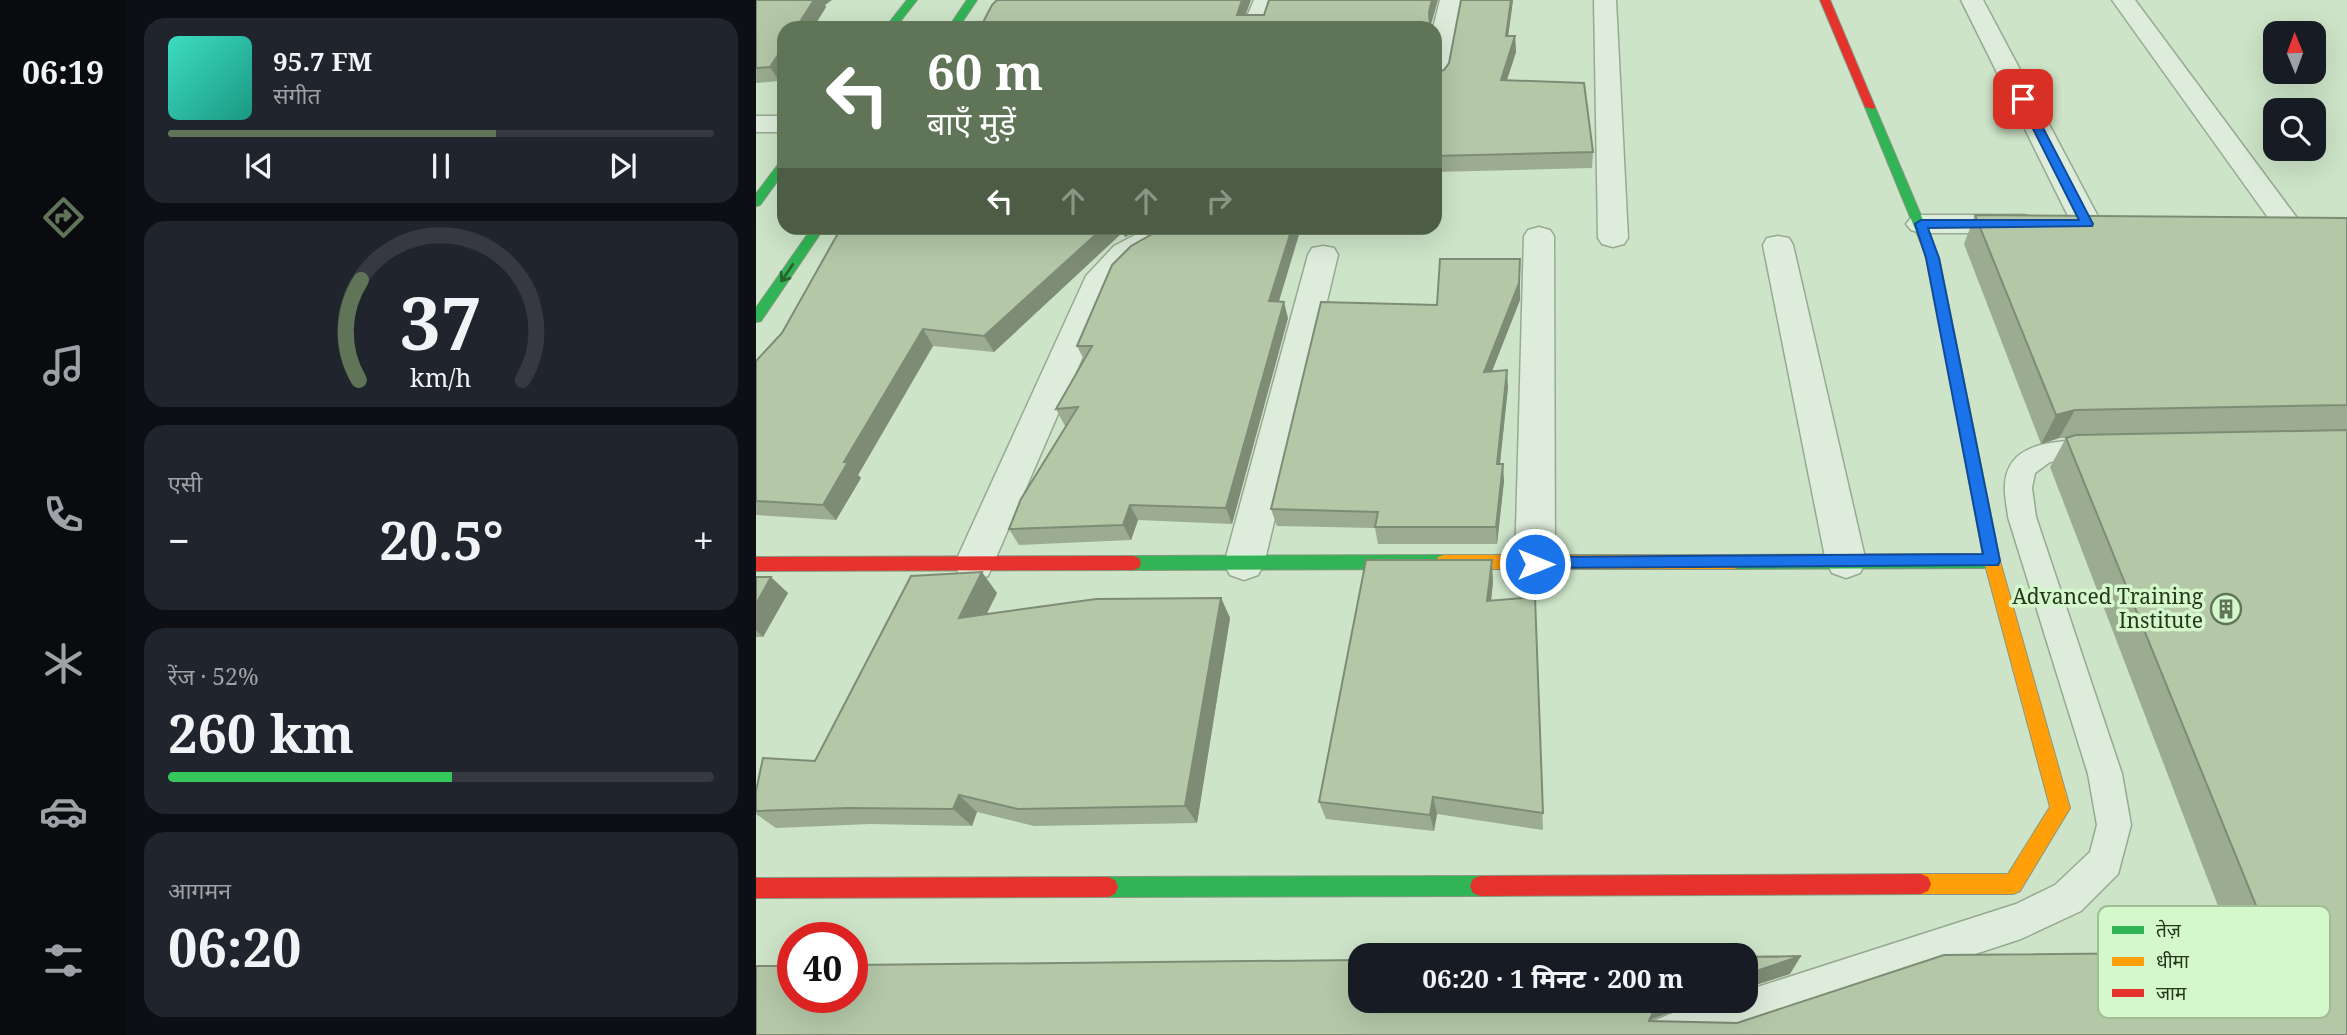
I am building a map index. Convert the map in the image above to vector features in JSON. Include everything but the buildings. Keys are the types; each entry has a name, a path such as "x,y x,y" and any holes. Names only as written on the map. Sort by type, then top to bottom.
{"street":[{"path":"896,21 912,0"},
{"path":"958,21 972,0"},
{"path":"1257,21 1265,0"},
{"path":"1442,44 1451,0"},
{"path":"1605,0 1613,238"},
{"path":"756,888 2013,884 2060,808 1992,561 1933,258 1825,0"},
{"path":"1921,224 2077,224 1972,0"},
{"path":"2123,0 2299,224 2247,224"},
{"path":"756,124 777,124"},
{"path":"756,202 777,174"},
{"path":"756,318 813,235"},
{"path":"974,565 1102,276 1125,253 1160,235"},
{"path":"1535,564 1539,236"},
{"path":"1778,245 1846,562"},
{"path":"1244,564 1324,255"},
{"path":"756,565 1992,561"}],"lane":[{"path":"1667,1035 2021,921 2068,898 2105,862 2114,825 2105,774 2022,517 2018,479 2026,463 2041,454 2119,450"}],"traffic: fast":[{"path":"896,21 912,0"},
{"path":"958,21 972,0"},
{"path":"1870,107 1933,258 1965,421"},
{"path":"756,202 777,174"},
{"path":"756,318 813,235"},
{"path":"1734,562 1992,561"},
{"path":"1133,563 1444,562"},
{"path":"1108,887 1480,886"}],"traffic: slow":[{"path":"1921,884 2013,884 2060,808 1992,561 1965,421"},
{"path":"1444,562 1734,562"}],"traffic: jam":[{"path":"1825,0 1870,107"},
{"path":"756,564 1133,563"},
{"path":"1480,886 1921,884"},
{"path":"756,888 1108,887"}],"place":[{"name":"Advanced Training Institute","path":"2226,609"}],"route":[{"path":"1535,564 1992,561 1933,258 1921,224 2087,224 2023,99"}]}
